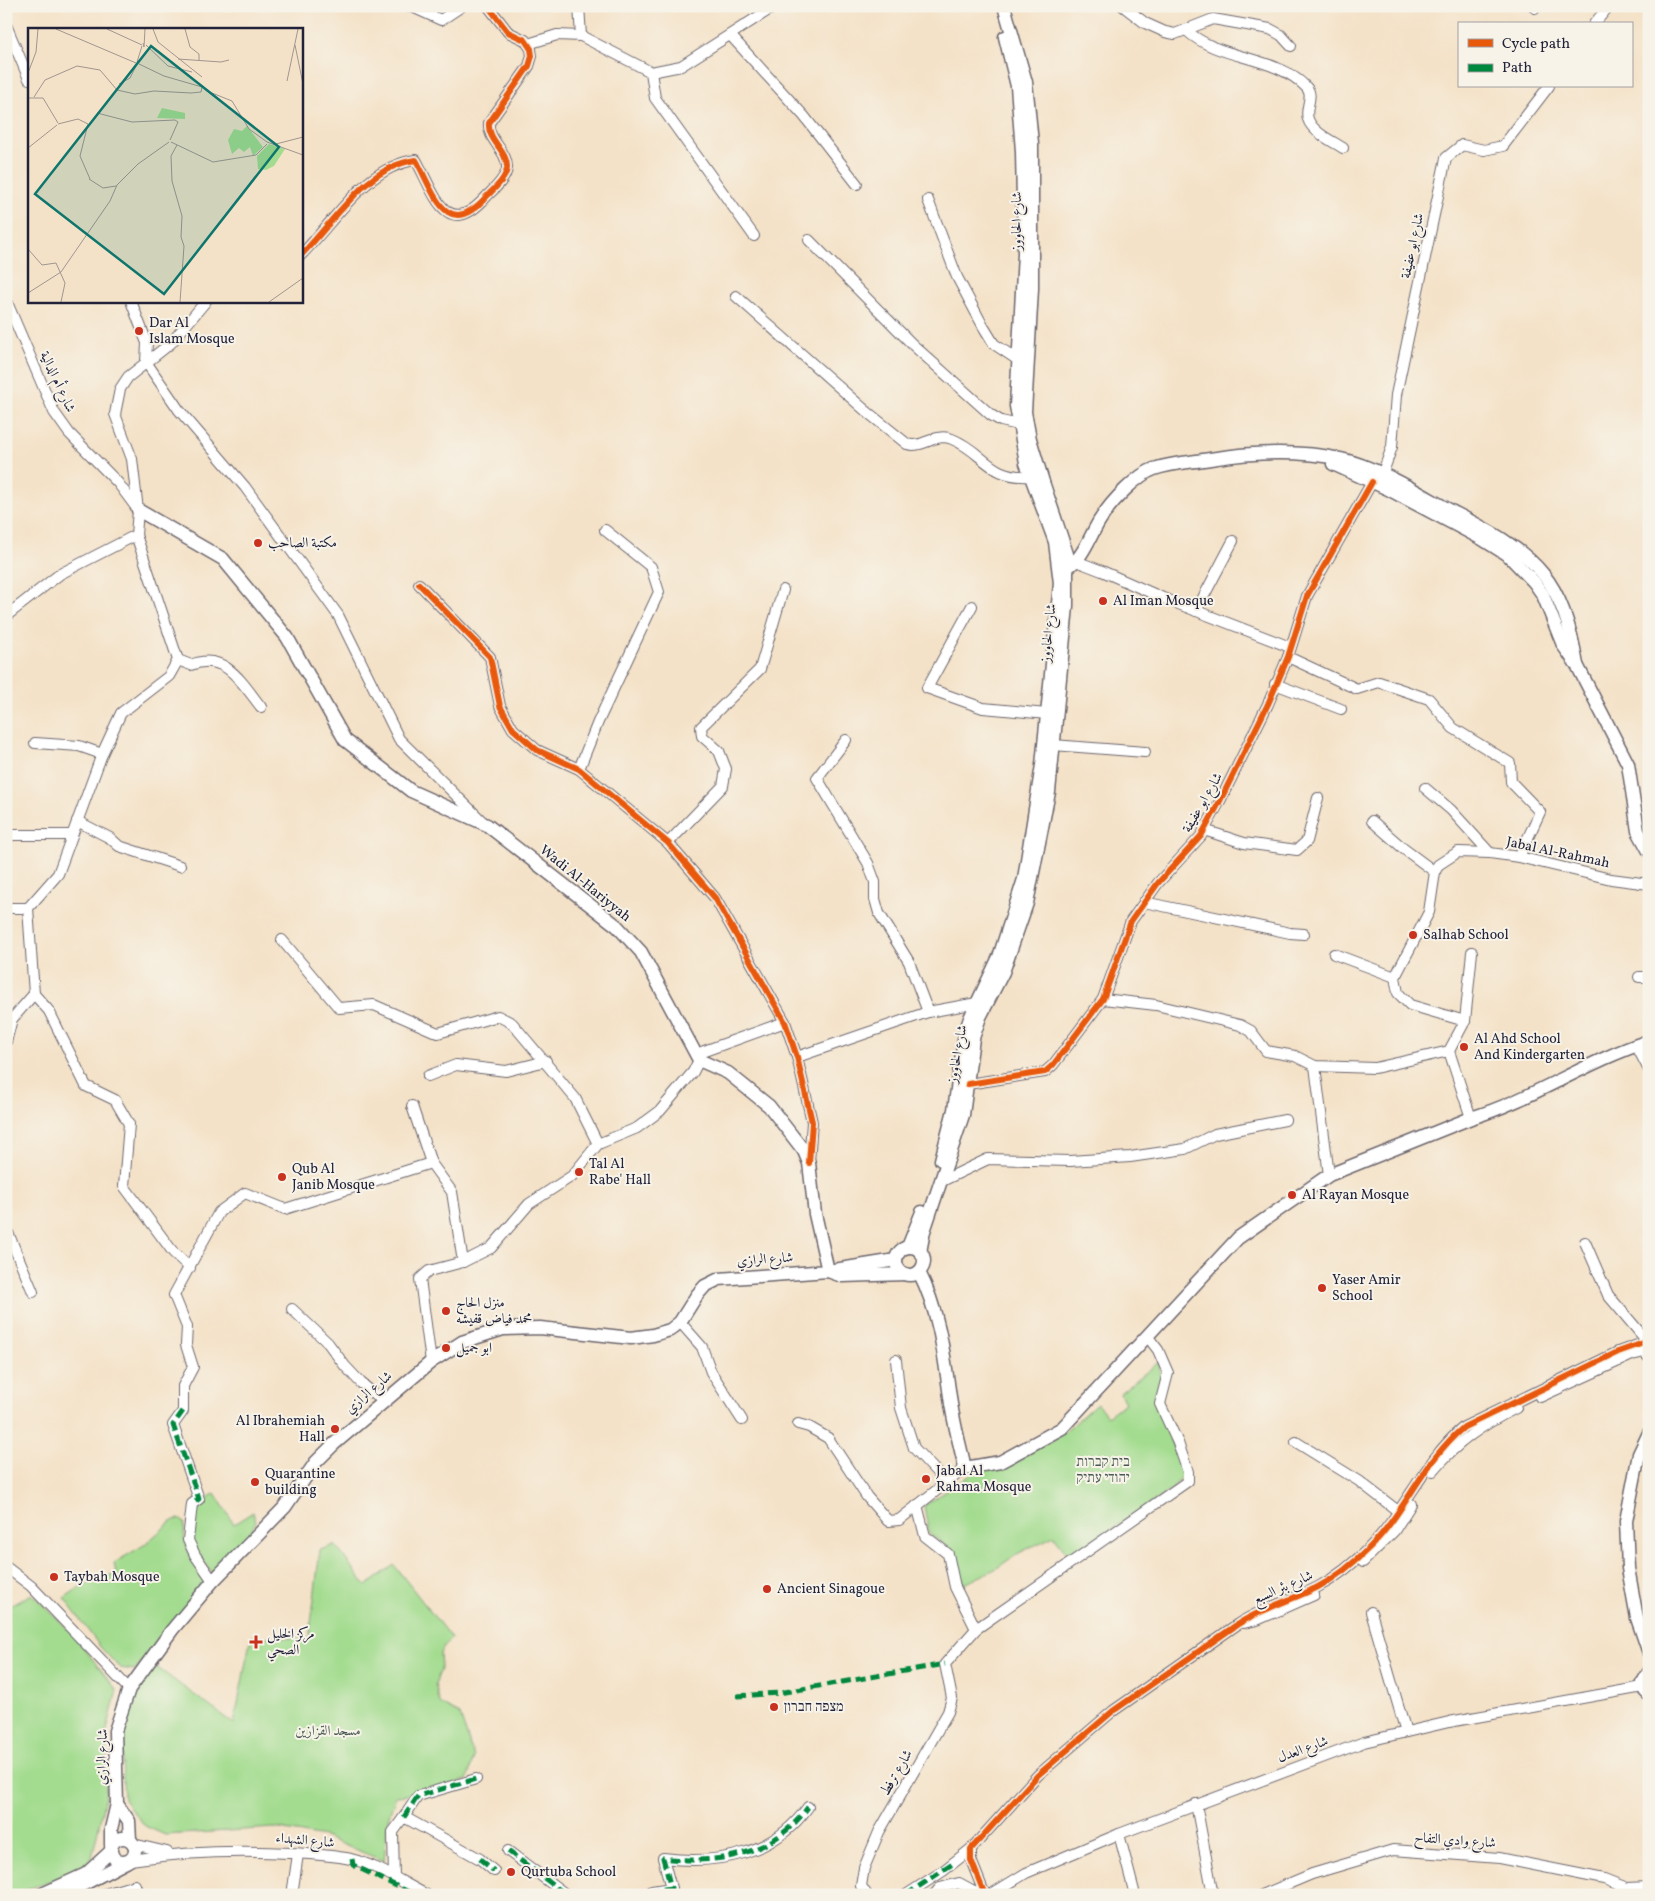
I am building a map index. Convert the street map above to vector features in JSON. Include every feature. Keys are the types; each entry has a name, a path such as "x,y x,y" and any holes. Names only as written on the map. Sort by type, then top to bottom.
{"main road":[{"path":"996,6 1010,53 1020,110 1024,253 1016,406 1031,476 1055,542 1068,566"},
{"name":"شارع الحاووز","path":"920,1252 924,1231 963,1115 973,1038 980,1017 1003,972 1027,903 1049,792 1067,606 1068,566 1062,536 1030,439 1025,412 1032,288 1032,143 1026,82 1004,6"},
{"path":"908,1247 920,1252 924,1264 919,1272 906,1274 898,1269 896,1260 900,1252 908,1247 941,1161 954,1110 965,1033 999,957 1024,879 1042,765 1060,583 1068,566 1102,516 1124,490 1153,469 1243,454 1285,453 1342,459 1377,478 1468,520 1517,550 1543,574 1558,599 1573,639 1577,664 1628,764 1638,831 1649,851"},
{"name":"Wadi Al-Hariyyah","path":"138,510 223,559 287,637 345,740 411,791 486,825 617,926 641,952 698,1057"},
{"path":"919,1272 927,1288 945,1350 950,1397 965,1468 1000,1462 1062,1428 1111,1373 1148,1336 1172,1307 1238,1238 1329,1175 1471,1118 1494,1111 1636,1045 1649,1041"},
{"path":"698,1057 728,1073 769,1106 798,1140 809,1163 815,1214 828,1271"},
{"name":"شارع الرازي","path":"111,1849 111,1829 117,1804 115,1731 129,1689 172,1630 213,1581 285,1506 316,1462 382,1401 431,1362 462,1342 503,1329 540,1328 631,1338 670,1330 680,1322 705,1286 719,1279 828,1271 896,1260"},
{"name":"شارع الرازي","path":"828,1271 842,1276 906,1274"},
{"path":"1649,1433 1639,1454 1626,1522 1628,1568 1637,1618 1649,1653"},
{"path":"1646,1691 1644,1678 1649,1672"},
{"name":"شارع الرازي","path":"117,1804 129,1822 132,1842"},
{"path":"40,1895 86,1874 120,1838 132,1842 135,1851 128,1861 95,1880 63,1895"},
{"path":"111,1849 115,1860 128,1861"}],"street":[{"path":"410,6 441,20 462,6"},
{"path":"302,254 354,196 383,172 404,162 416,160 438,204 450,214 462,215 479,205 504,177 506,162 490,132 489,123 529,66 532,56 528,44 508,32 488,6"},
{"path":"579,6 580,36"},
{"path":"528,44 557,35 580,36 650,72 682,66 775,6"},
{"path":"1123,6 1157,30 1174,34 1213,19 1232,24 1270,29 1281,34 1291,46"},
{"path":"1596,22 1609,6"},
{"path":"6,25 28,77"},
{"path":"1186,30 1195,39 1211,46 1283,71 1307,88 1311,98 1307,111 1308,121 1318,131 1343,148"},
{"path":"731,36 804,116 857,184"},
{"path":"650,72 655,98 754,236"},
{"name":"شارع ابو عفيفة","path":"968,1084 1045,1072 1053,1066 1103,1000 1130,920 1204,830 1268,704 1289,652 1307,596 1377,478 1392,448 1396,395 1446,158 1462,145 1484,150 1503,146 1548,88"},
{"path":"928,200 957,277 983,326 994,344 1018,360"},
{"path":"809,240 913,345 991,415 1001,421 1019,425"},
{"path":"736,296 866,411 907,444 915,446 941,436 953,439 1005,475 1031,476"},
{"name":"شارع أم الدالية","path":"6,300 54,412 69,433 118,483 138,510"},
{"path":"130,302 147,343 146,362 179,410 245,487 338,615 399,739 486,825"},
{"path":"190,1268 173,1252 124,1186 129,1124 120,1108 115,1100 86,1086 49,1011 34,994 28,908 58,874 71,834 102,754 121,713 169,676 178,660 136,535 138,510 132,459 115,414 120,389 128,377 171,342 205,302"},
{"path":"579,769 598,722 659,592 651,567 605,530"},
{"path":"6,616 60,574 136,535"},
{"path":"1196,611 1233,541"},
{"path":"1068,566 1196,611 1289,652 1357,688 1379,682 1429,699 1453,728 1510,763 1511,782 1540,812 1519,856"},
{"path":"419,584 490,657 500,706 513,728 537,750 579,769 668,843 715,898 785,1022 797,1058 812,1122 809,1163"},
{"path":"668,843 723,786 726,769 719,751 702,736 701,727 760,669 782,590"},
{"path":"972,606 928,688 983,708 1047,714"},
{"path":"178,660 190,665 201,661 223,665 234,672 261,707"},
{"path":"1275,684 1341,709"},
{"path":"846,740 817,778 868,863 875,882 875,899 879,913 909,962 928,1012"},
{"path":"34,743 79,746 102,754"},
{"path":"1053,745 1145,752"},
{"path":"1425,788 1451,810 1490,853"},
{"path":"1204,830 1244,843 1296,850 1304,846 1308,839 1318,798"},
{"path":"77,820 110,838 120,846 180,866"},
{"path":"1372,820 1404,849 1434,872 1429,912 1395,977 1398,993 1410,1005 1466,1021"},
{"path":"6,835 71,834"},
{"name":"Jabal Al-Rahmah","path":"1434,872 1438,865 1458,852 1490,853 1519,856 1612,879 1649,884"},
{"path":"1144,902 1290,933 1304,934"},
{"path":"6,908 28,908"},
{"path":"282,940 339,1008 374,1006 438,1033 498,1016 512,1023 546,1061 575,1098 598,1144"},
{"path":"1103,1000 1156,1005 1240,1025 1251,1031 1268,1052 1295,1056 1315,1066 1375,1068 1449,1051 1466,1021 1472,952"},
{"path":"1334,954 1395,977"},
{"path":"6,1042 12,1019 34,994"},
{"path":"797,1058 928,1012 977,1003"},
{"path":"431,1362 420,1279 429,1271 463,1262 491,1248 529,1204 572,1176 598,1144 637,1128 660,1111 693,1072 698,1057 785,1022"},
{"path":"1636,1045 1649,1070"},
{"path":"1449,1051 1471,1118"},
{"path":"428,1076 462,1064 506,1071 546,1061"},
{"path":"1315,1066 1329,1175"},
{"path":"412,1106 431,1163 452,1192 463,1262"},
{"path":"942,1181 988,1159 1070,1162 1185,1150 1215,1134 1285,1120"},
{"path":"213,1581 194,1555 188,1540 192,1504 198,1499 173,1425 183,1411 183,1386 193,1367 186,1345 187,1327 174,1295 219,1212 245,1193 285,1209 431,1163"},
{"path":"6,1228 33,1292"},
{"path":"1585,1242 1608,1295 1648,1347"},
{"path":"292,1309 328,1343 345,1366 361,1383 382,1401"},
{"path":"680,1322 702,1347 711,1372 742,1420"},
{"path":"917,1505 926,1536 948,1554 955,1587 976,1629 1188,1481 1188,1472 1178,1443 1160,1404 1168,1373 1158,1350 1148,1336"},
{"name":"شارع بئر السبع","path":"971,1849 1038,1775 1113,1711 1238,1624 1257,1620 1288,1608 1337,1582 1377,1550 1446,1443 1464,1427 1609,1356 1648,1347"},
{"path":"896,1360 901,1408 914,1448 946,1482"},
{"path":"798,1424 809,1427 828,1438 867,1497 888,1521 899,1520 965,1468"},
{"path":"1296,1442 1359,1481 1401,1514"},
{"path":"6,1567 31,1586 129,1689"},
{"path":"1371,1612 1406,1732"},
{"name":"شارع ترفط","path":"867,1895 861,1886 868,1854 948,1712 952,1698 944,1664 976,1629"},
{"name":"شارع العدل","path":"990,1895 1026,1873 1119,1834 1364,1742 1448,1722 1646,1691"},
{"path":"394,1879 393,1832 418,1796 476,1779"},
{"path":"1196,1804 1213,1895"},
{"path":"652,1895 652,1891 670,1888 663,1858 699,1862 753,1850 786,1833 796,1825 808,1807"},
{"path":"404,1817 480,1859 494,1871"},
{"path":"1119,1834 1134,1895"},
{"path":"132,1842 172,1853"},
{"path":"906,1895 954,1863 971,1849"},
{"path":"971,1849 971,1860 983,1895"},
{"name":"شارع وادي التفاح","path":"1262,1895 1312,1874 1393,1850 1499,1858 1604,1879 1627,1888 1644,1890"},
{"name":"شارع الشهداء","path":"172,1853 255,1851 352,1859 427,1895"},
{"path":"508,1851 564,1893 562,1895"},
{"path":"128,1861 172,1853"},
{"path":"292,1895 298,1854"},
{"path":"95,1880 100,1895 135,1885 138,1895"},
{"path":"934,1895 940,1888 959,1883 983,1895"}],"green space":[{"name":"בית קברות יהודי עתיק","path":"1159,1362 1161,1380 1155,1403 1181,1459 1181,1478 1171,1490 1070,1557 1054,1536 1017,1554 997,1568 963,1585 947,1546 929,1534 924,1506 972,1473 1007,1464 1057,1438 1097,1403 1107,1416 1125,1403 1120,1393"},
{"path":"215,1493 234,1524 253,1512 256,1521 246,1541 215,1572 211,1572 193,1544 196,1506"},
{"path":"179,1519 185,1523 186,1546 206,1578 200,1591 135,1670 120,1668 101,1648 64,1598 83,1585 116,1573 114,1563 144,1545 172,1521"},
{"name":"مسجد القزازين","path":"335,1545 366,1586 394,1565 451,1638 440,1653 441,1669 435,1684 440,1703 460,1715 474,1757 467,1780 418,1794 396,1796 388,1819 384,1861 324,1837 274,1828 165,1835 145,1826 124,1800 121,1735 131,1698 155,1666 234,1724 251,1636 309,1639 320,1550"},
{"path":"32,1594 71,1632 117,1690 106,1734 106,1792 92,1858 77,1870 13,1895 6,1895 6,1608"}],"marked path":[{"path":"183,1411 173,1425 199,1499 192,1504"},
{"path":"737,1696 779,1693 945,1664"},
{"path":"404,1817 418,1796 476,1779"},
{"path":"652,1895 652,1891 671,1888 663,1858 704,1860 724,1858 743,1853 762,1846 779,1836 808,1807"},
{"path":"508,1851 564,1893 562,1895"},
{"path":"352,1859 353,1865 415,1895"},
{"path":"480,1859 494,1871"},
{"path":"906,1895 954,1863"}],"cycle path":[{"path":"302,254 352,197 366,184 398,164 416,160 436,198 443,208 451,214 461,215 473,209 502,180 507,168 506,162 491,135 489,123 529,66 532,56 531,49 525,40 508,32 488,6"},
{"path":"968,1084 1045,1072 1053,1065 1103,999 1131,921 1158,883 1201,836 1219,803 1268,704 1288,657 1307,596 1372,482"},
{"path":"419,584 490,657 500,706 513,729 537,750 579,769 668,843 715,898 785,1022 797,1057 812,1122 809,1163"},
{"path":"985,1895 971,1860 971,1849 1038,1775 1113,1711 1238,1624 1257,1613 1318,1587 1345,1569 1383,1533 1426,1470 1450,1440 1464,1427 1618,1352 1649,1341"}],"place":[{"name":"Dar Al Islam Mosque","path":"139,331"},
{"name":"مكتبة الصاحب","path":"258,543"},
{"name":"Al Iman Mosque","path":"1103,601"},
{"name":"Salhab School","path":"1413,935"},
{"name":"Al Ahd School And Kindergarten","path":"1464,1047"},
{"name":"Tal Al Rabe' Hall","path":"579,1172"},
{"name":"Qub Al Janib Mosque","path":"282,1177"},
{"name":"Al Rayan Mosque","path":"1292,1195"},
{"name":"Yaser Amir School","path":"1322,1288"},
{"name":"منزل الحاج محمد فياض قفيشه","path":"446,1311"},
{"name":"ابو جميل","path":"446,1348"},
{"name":"Al Ibrahemiah Hall","path":"335,1429"},
{"name":"Jabal Al Rahma Mosque","path":"926,1479"},
{"name":"Quarantine building","path":"255,1482"},
{"name":"Taybah Mosque","path":"54,1577"},
{"name":"Ancient Sinagoue","path":"767,1589"},
{"name":"مركز الخليل الصحي","path":"256,1642"},
{"name":"מצפה חברון","path":"774,1707"},
{"name":"Qurtuba School","path":"511,1872"}]}
